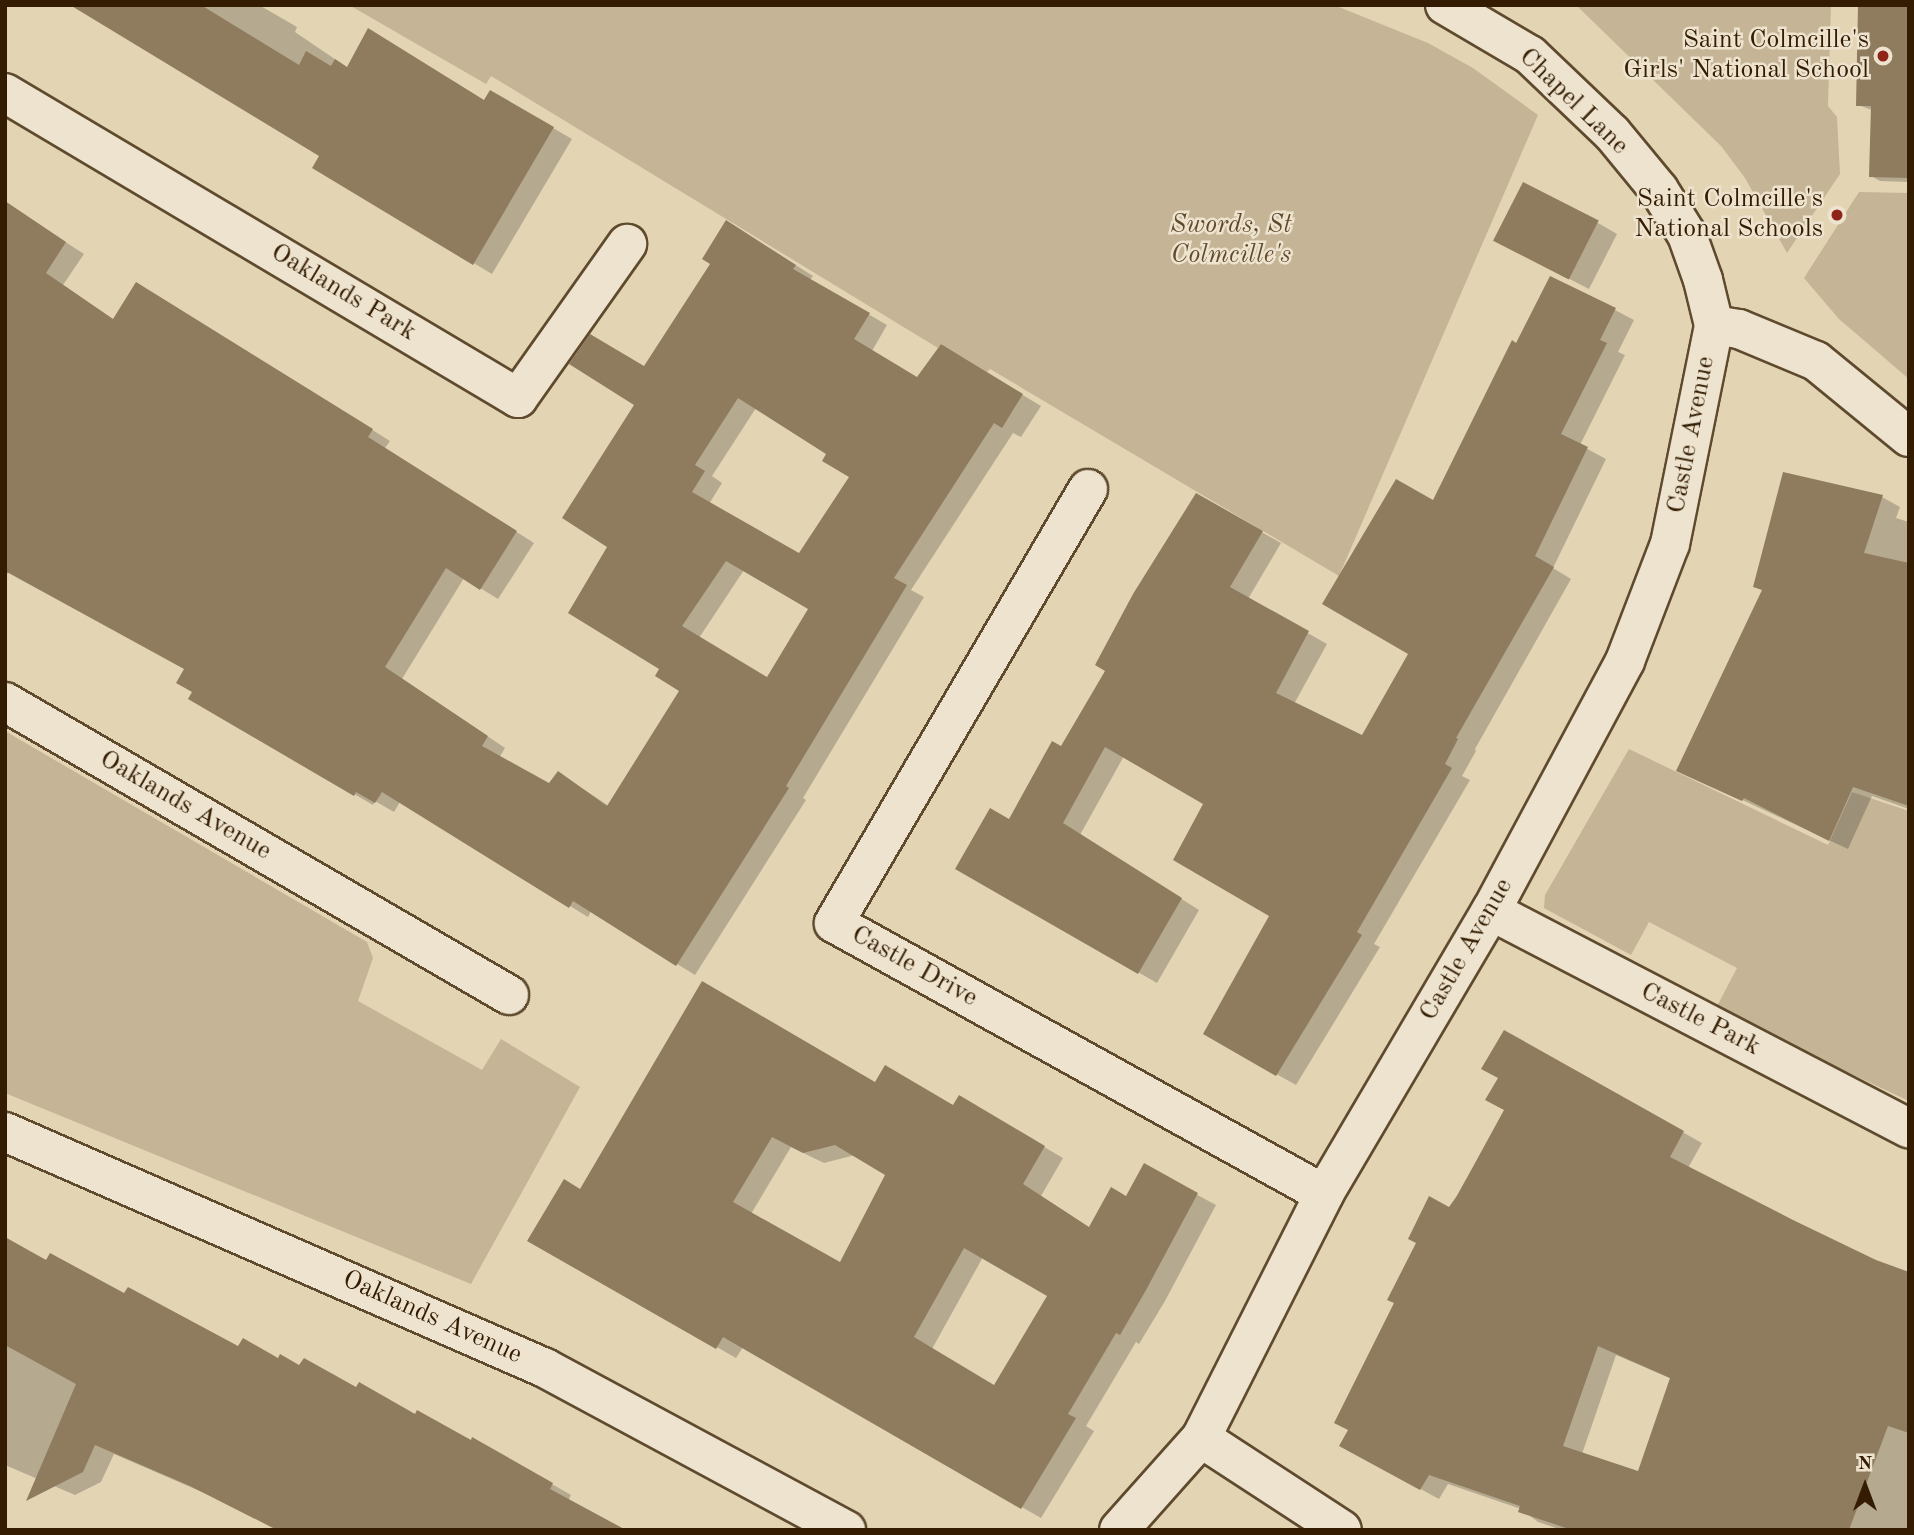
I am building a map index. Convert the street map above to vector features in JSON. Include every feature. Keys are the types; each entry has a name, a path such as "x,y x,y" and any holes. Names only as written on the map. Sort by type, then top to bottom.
{"street":[{"name":"Chapel Lane","path":"1445,5 1530,55 1612,133 1659,190 1687,235 1703,280 1714,325"},
{"name":"Oaklands Park","path":"5,93 518,398 627,244"},
{"path":"1714,325 1739,329 1816,361 1909,437"},
{"name":"Castle Avenue","path":"1119,1530 1201,1438 1324,1194 1491,911 1625,660 1670,544 1714,325"},
{"name":"Castle Drive","path":"1088,489 834,923 1324,1194"},
{"name":"Oaklands Avenue","path":"5,702 509,995"},
{"name":"Castle Park","path":"1491,911 1909,1129"},
{"name":"Oaklands Avenue","path":"5,1132 545,1368 846,1530"},
{"path":"1201,1438 1342,1530"}],"green space":[{"name":"Swords, St Colmcille's","path":"349,5 1334,5 1428,43 1473,68 1538,115 1339,576 990,369 987,372 941,344 938,348 491,76 486,84"},
{"path":"1576,5 1831,5 1828,106 1837,117 1840,174 1787,253 1745,178 1721,146"},
{"path":"1859,192 1909,193 1909,379 1839,319 1804,278"},
{"path":"5,731 367,942 373,958 358,1001 482,1070 501,1039 580,1087 471,1284 5,1093"},
{"path":"1629,749 1828,845 1852,792 1909,811 1909,1101 1715,1010 1737,968 1649,922 1631,955 1544,908 1545,895"}],"building":[{"path":"70,5 201,5 299,65 306,51 331,66 335,59 347,67 368,28 484,100 490,90 554,127 473,265 312,168 319,156"},
{"name":"Saint Colmcille's Girls' National School","path":"1858,5 1909,5 1909,178 1869,177 1871,106 1856,106"},
{"path":"1523,182 1599,221 1569,279 1493,241"},
{"path":"5,201 66,242 46,273 113,319 136,282 373,429 368,437 517,531 480,590 446,568 385,667 488,736 482,746 549,783 558,771 607,806 679,691 655,676 659,669 568,613 607,547 562,518 634,405 569,364 590,334 644,366 710,264 702,259 726,220 796,265 793,269 870,313 854,339 917,377 941,344 1023,394 1002,428 994,423 894,578 907,585 786,786 789,788 676,966 573,901 569,908 382,792 375,803 356,792 354,796 188,699 192,692 176,683 184,669 5,571","holes":["738,398 826,454 822,461 849,477 799,553 692,492 705,471 695,465","726,561 808,609 767,677 682,626"]},
{"path":"1550,276 1616,308 1600,340 1607,343 1561,434 1588,447 1535,556 1554,567 1456,738 1458,739 1445,764 1452,768 1357,932 1362,935 1276,1076 1203,1034 1269,916 1173,860 1203,804 1105,747 1063,823 1182,898 1138,974 955,869 990,808 1009,819 1052,741 1061,746 1105,671 1095,665 1133,594 1196,493 1263,531 1230,587 1309,631 1276,693 1362,735 1408,654 1322,604 1396,479 1433,500 1512,340 1516,343"},
{"path":"1783,472 1883,495 1864,553 1909,563 1909,806 1853,787 1829,841 1744,798 1742,801 1676,771 1762,590 1753,587"},
{"path":"702,981 875,1082 885,1065 953,1105 959,1095 1045,1146 1023,1184 1089,1227 1111,1187 1126,1196 1144,1163 1198,1193 1120,1335 1116,1333 1068,1414 1076,1418 1021,1509 723,1337 716,1349 527,1241 564,1179 580,1189","holes":["772,1137 803,1153 835,1145 885,1175 840,1262 733,1202","964,1248 1047,1296 994,1385 914,1337"]},
{"path":"1504,1030 1684,1131 1670,1157 1876,1260 1909,1272 1909,1433 1888,1426 1849,1530 1572,1530 1518,1512 1520,1506 1429,1475 1420,1490 1339,1446 1348,1430 1334,1423 1394,1303 1387,1300 1416,1243 1408,1239 1429,1196 1449,1207 1504,1110 1485,1100 1498,1078 1481,1069","holes":["1598,1346 1670,1378 1638,1471 1563,1446"]},
{"path":"5,1237 46,1260 50,1253 124,1293 128,1287 238,1346 243,1338 278,1358 280,1354 299,1365 304,1358 356,1387 359,1382 415,1414 417,1410 471,1440 472,1437 553,1483 550,1489 626,1530 277,1530 190,1486 95,1445 83,1472 26,1501 76,1384 5,1345"}],"place":[{"name":"Saint Colmcille's Girls' National School","path":"1883,56"},
{"name":"Saint Colmcille's National Schools","path":"1837,215"}]}
